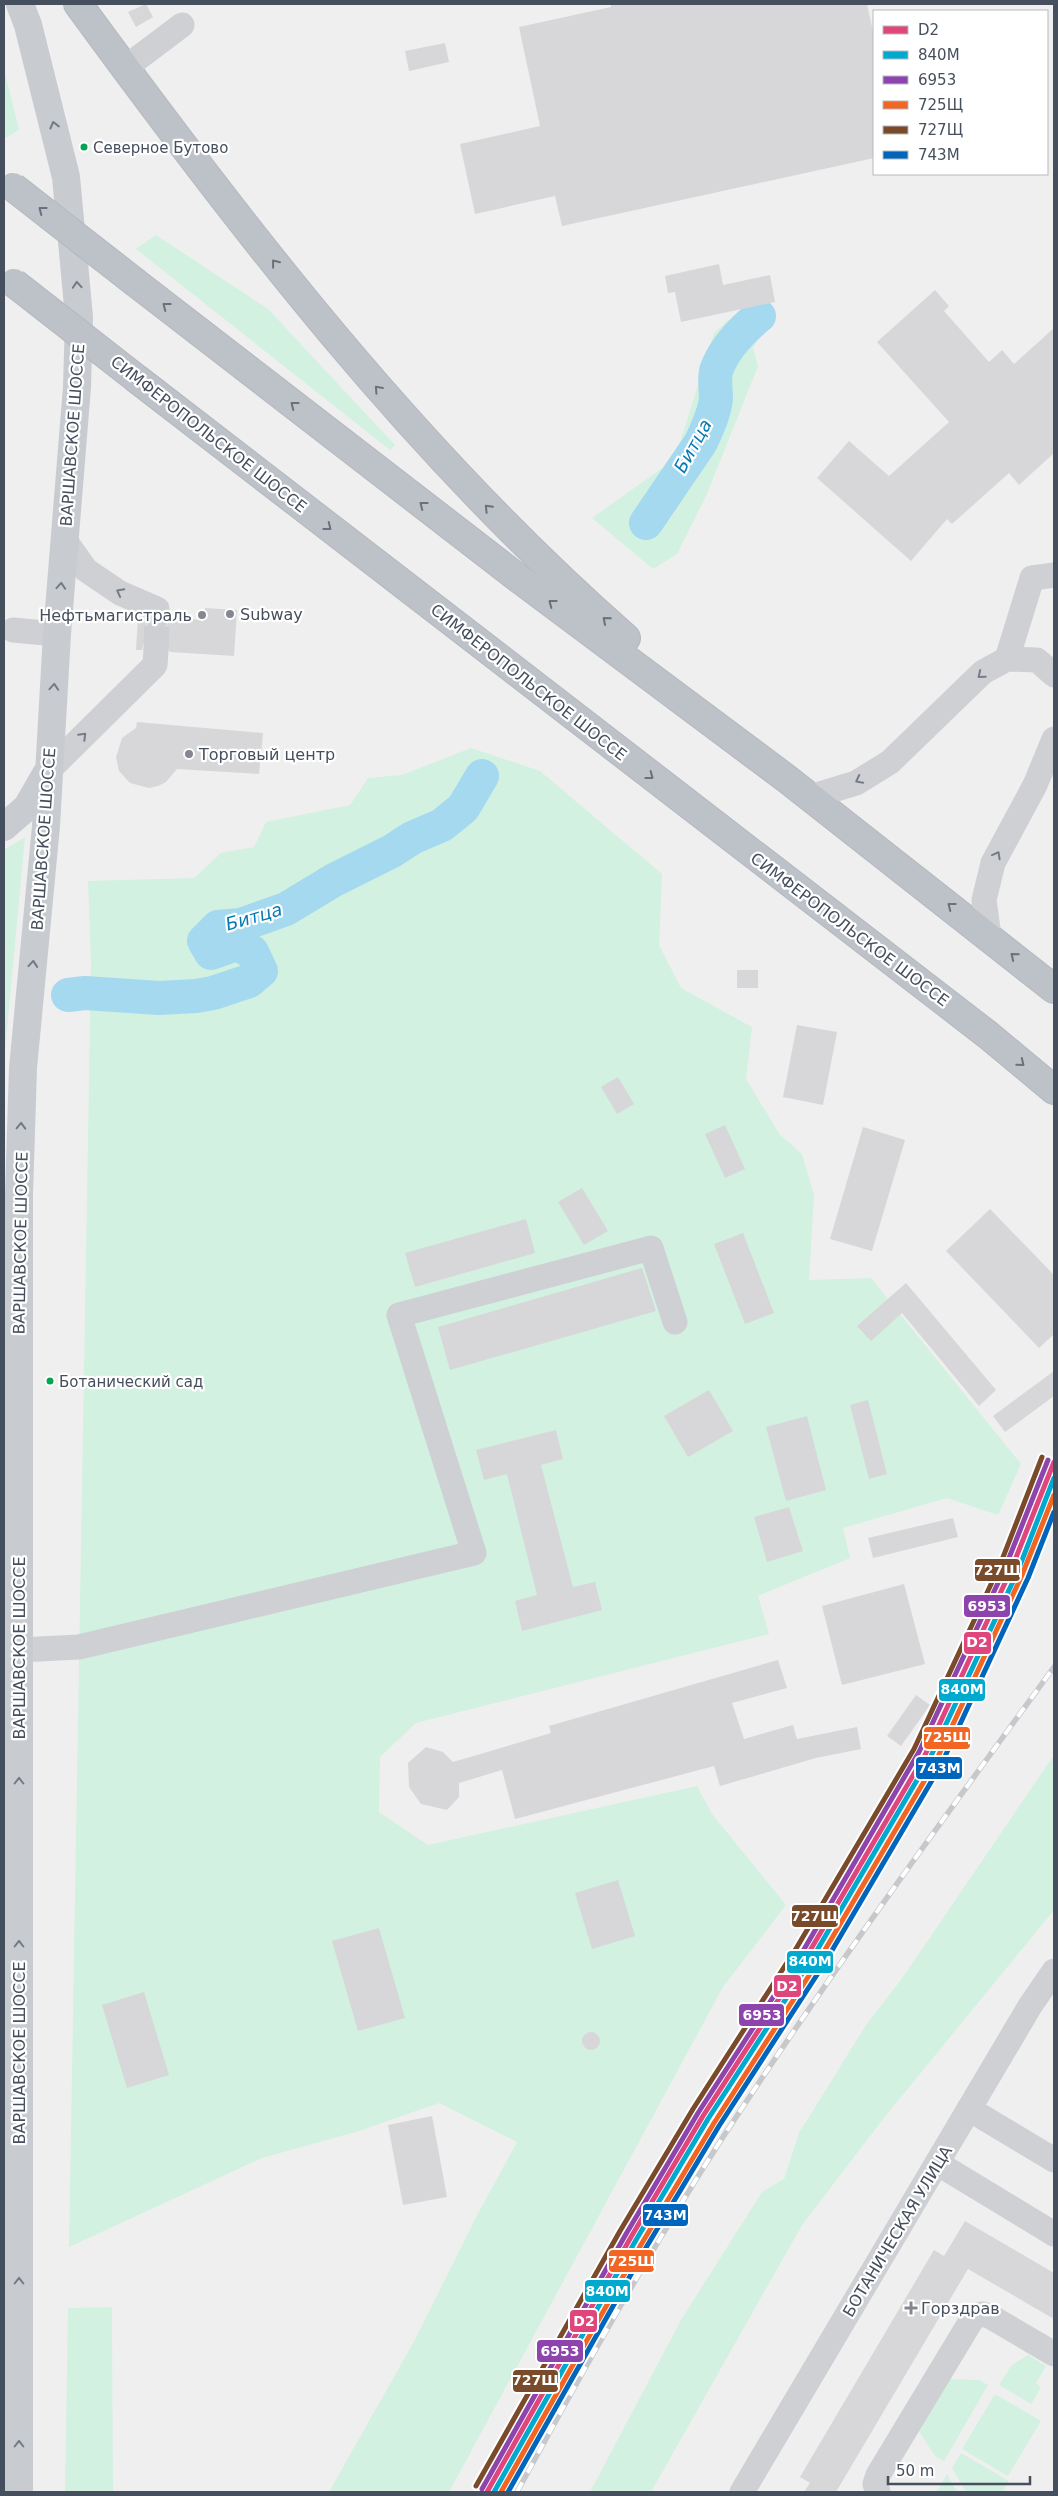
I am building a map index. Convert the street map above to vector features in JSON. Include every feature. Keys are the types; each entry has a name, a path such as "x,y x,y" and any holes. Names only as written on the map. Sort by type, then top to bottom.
{"highway":[{"path":"78,4 296,291 359,368 425,440 564,584 787,779"},
{"path":"8,183 522,581 810,796 1054,989"},
{"name":"СИМФЕРОПОЛЬСКОЕ ШОССЕ","path":"7,278 980,1029 1054,1090"}],"main road":[{"name":"ВАРШАВСКОЕ ШОССЕ","path":"19,2492 18,1210 22,1097 77,387 79,317 74,246 61,152 28,25 20,4"},
{"path":"4,827 27,807 48,770"}],"street":[{"path":"125,68 182,25"},
{"path":"64,539 86,570 120,593 157,609 157,617"},
{"path":"1007,659 1032,578 1054,575"},
{"path":"13,630 57,634"},
{"path":"48,770 155,665 156,651"},
{"path":"810,796 856,783 890,762 983,672 1007,659 1037,660 1054,675"},
{"path":"989,936 984,900 993,863 1045,788 1054,739"},
{"path":"19,1650 79,1647 474,1553 399,1315 650,1248 675,1322"},
{"name":"БОТАНИЧЕСКАЯ УЛИЦА","path":"742,2492 1030,2006 1054,1971"},
{"path":"969,2109 1054,2160"},
{"path":"937,2163 1054,2234"},
{"path":"878,2492 875,2484 878,2476 974,2316 983,2314 991,2316 1054,2354"}],"green space":[{"path":"4,69 19,130 4,139"},
{"path":"156,235 268,309 395,445 390,450 136,249"},
{"path":"728,320 769,322 753,348 758,366 706,496 677,554 653,569 592,518 675,459 714,333"},
{"path":"471,748 540,771 662,874 659,945 681,988 752,1027 746,1079 780,1135 802,1154 814,1195 809,1280 871,1278 1021,1464 998,1515 947,1498 843,1528 850,1558 758,1596 769,1634 416,1723 380,1757 379,1812 428,1845 697,1786 712,1814 786,1905 723,1987 449,2492 329,2492 417,2336 475,2219 517,2142 439,2103 359,2131 262,2158 69,2247 91,962 88,881 194,878 221,853 254,847 266,822 350,805 368,778 402,775"},
{"path":"25,837 4,1061 4,850"},
{"path":"1054,1755 1054,1910 883,2119 802,2225 651,2492 590,2492 681,2320 762,2192 784,2179 799,2133 866,2025 903,1977"},
{"path":"112,2307 113,2492 65,2492 68,2308"},
{"path":"1028,2355 1046,2366 1036,2383 1041,2387 1031,2404 999,2385 1012,2365"},
{"path":"950,2379 979,2380 988,2385 944,2461 935,2456 919,2431"},
{"path":"995,2394 1041,2421 1008,2476 962,2449"},
{"path":"961,2453 1009,2481 1003,2492 966,2492 952,2468"},
{"path":"947,2474 957,2492 936,2492"}],"building":[{"path":"146,4 153,17 136,27 128,12"},
{"path":"611,4 867,4 873,31 873,158 562,226 555,196 475,214 460,144 540,126 519,27 611,7"},
{"path":"445,43 449,62 409,71 405,51"},
{"path":"719,264 723,285 770,275 775,302 681,322 675,292 668,293 665,276"},
{"path":"935,290 949,306 944,311 989,362 1002,350 1014,364 1054,328 1054,453 1019,485 1009,473 952,524 947,519 911,561 817,478 849,441 889,476 949,422 877,342"},
{"path":"205,608 237,610 234,656 170,652 164,639 157,637 144,643 142,650 136,650 138,617 143,619 149,629 157,631 165,629 171,618 204,620"},
{"name":"Торговый центр","path":"137,722 263,733 259,774 177,769 166,782 158,786 149,788 130,783 119,771 116,757 122,738 136,728"},
{"path":"737,970 758,970 758,988 737,988"},
{"path":"797,1025 837,1032 823,1105 783,1097"},
{"path":"618,1077 634,1104 617,1114 601,1087"},
{"path":"725,1125 745,1169 725,1178 705,1134"},
{"path":"863,1127 905,1140 872,1251 830,1239"},
{"path":"582,1188 608,1231 584,1245 558,1202"},
{"path":"990,1209 1054,1275 1054,1334 1039,1348 946,1251"},
{"path":"526,1219 535,1253 415,1287 405,1253"},
{"path":"743,1233 774,1313 745,1324 714,1244"},
{"path":"642,1268 656,1311 450,1370 438,1327"},
{"path":"906,1283 996,1390 979,1406 902,1313 871,1341 857,1326"},
{"path":"1054,1371 1054,1396 1005,1432 993,1416"},
{"path":"709,1390 733,1431 688,1457 664,1416"},
{"path":"868,1400 887,1474 869,1479 850,1405"},
{"path":"807,1416 826,1490 786,1501 766,1427"},
{"path":"556,1430 563,1459 541,1465 573,1587 595,1582 602,1610 522,1631 515,1601 537,1595 507,1474 484,1480 476,1450"},
{"path":"789,1507 803,1551 767,1562 754,1517"},
{"path":"953,1518 958,1537 873,1558 868,1538"},
{"path":"904,1584 925,1664 842,1685 822,1606"},
{"path":"778,1660 787,1688 732,1703 744,1739 793,1725 797,1739 857,1727 861,1749 816,1758 720,1786 714,1766 515,1819 502,1770 459,1783 459,1797 447,1810 421,1804 409,1787 408,1763 426,1747 443,1752 453,1762 551,1733 549,1726"},
{"path":"916,1695 930,1705 901,1746 887,1736"},
{"path":"618,1880 635,1936 592,1949 575,1893"},
{"path":"379,1928 405,2018 358,2031 332,1941"},
{"path":"144,1992 169,2075 127,2088 102,2005"},
{"path":"587,2032 595,2032 600,2037 598,2048 587,2050 582,2045 582,2037"},
{"path":"432,2116 447,2197 403,2205 388,2125"},
{"path":"965,2221 1054,2273 1054,2319 968,2269 836,2492 804,2492 810,2483 800,2477 934,2250 944,2256"}],"waterway":[{"name":"Битца","path":"646,523 701,442 714,409 716,371 719,363 728,348 759,316"},
{"name":"Битца","path":"68,995 85,993 159,998 196,996 213,993 249,981 261,971 252,952 237,944 211,953 204,941 218,927 241,925 286,909 334,880 392,851 412,838 442,825 463,808 482,776"}],"tunnel":[{"path":"156,651 157,617"}],"railway":[{"path":"517,2492 617,2313 723,2137 844,1958 1054,1667"}],"transit line":[{"name":"727Щ","path":"476,2486 620,2231 693,2109 797,1947 914,1749 1000,1565 1042,1457"},
{"name":"6953","path":"482,2489 626,2234 698,2113 803,1951 919,1752 1005,1568 1048,1460"},
{"name":"D2","path":"487,2492 631,2237 703,2116 808,1954 925,1755 1011,1570 1054,1462"},
{"name":"840М","path":"494,2492 636,2240 708,2119 813,1957 930,1758 1017,1573 1054,1478"},
{"name":"725Щ","path":"501,2492 642,2243 714,2123 819,1960 936,1761 1022,1575 1054,1495"},
{"name":"743М","path":"508,2492 647,2246 719,2126 824,1964 941,1765 1028,1578 1054,1512"}],"place":[{"name":"Северное Бутово","path":"84,147"},
{"name":"Subway","path":"230,614"},
{"name":"Нефтьмагистраль","path":"202,615"},
{"name":"Торговый центр","path":"189,754"},
{"name":"Ботанический сад","path":"50,1381"},
{"name":"Горздрав","path":"911,2308"}]}
